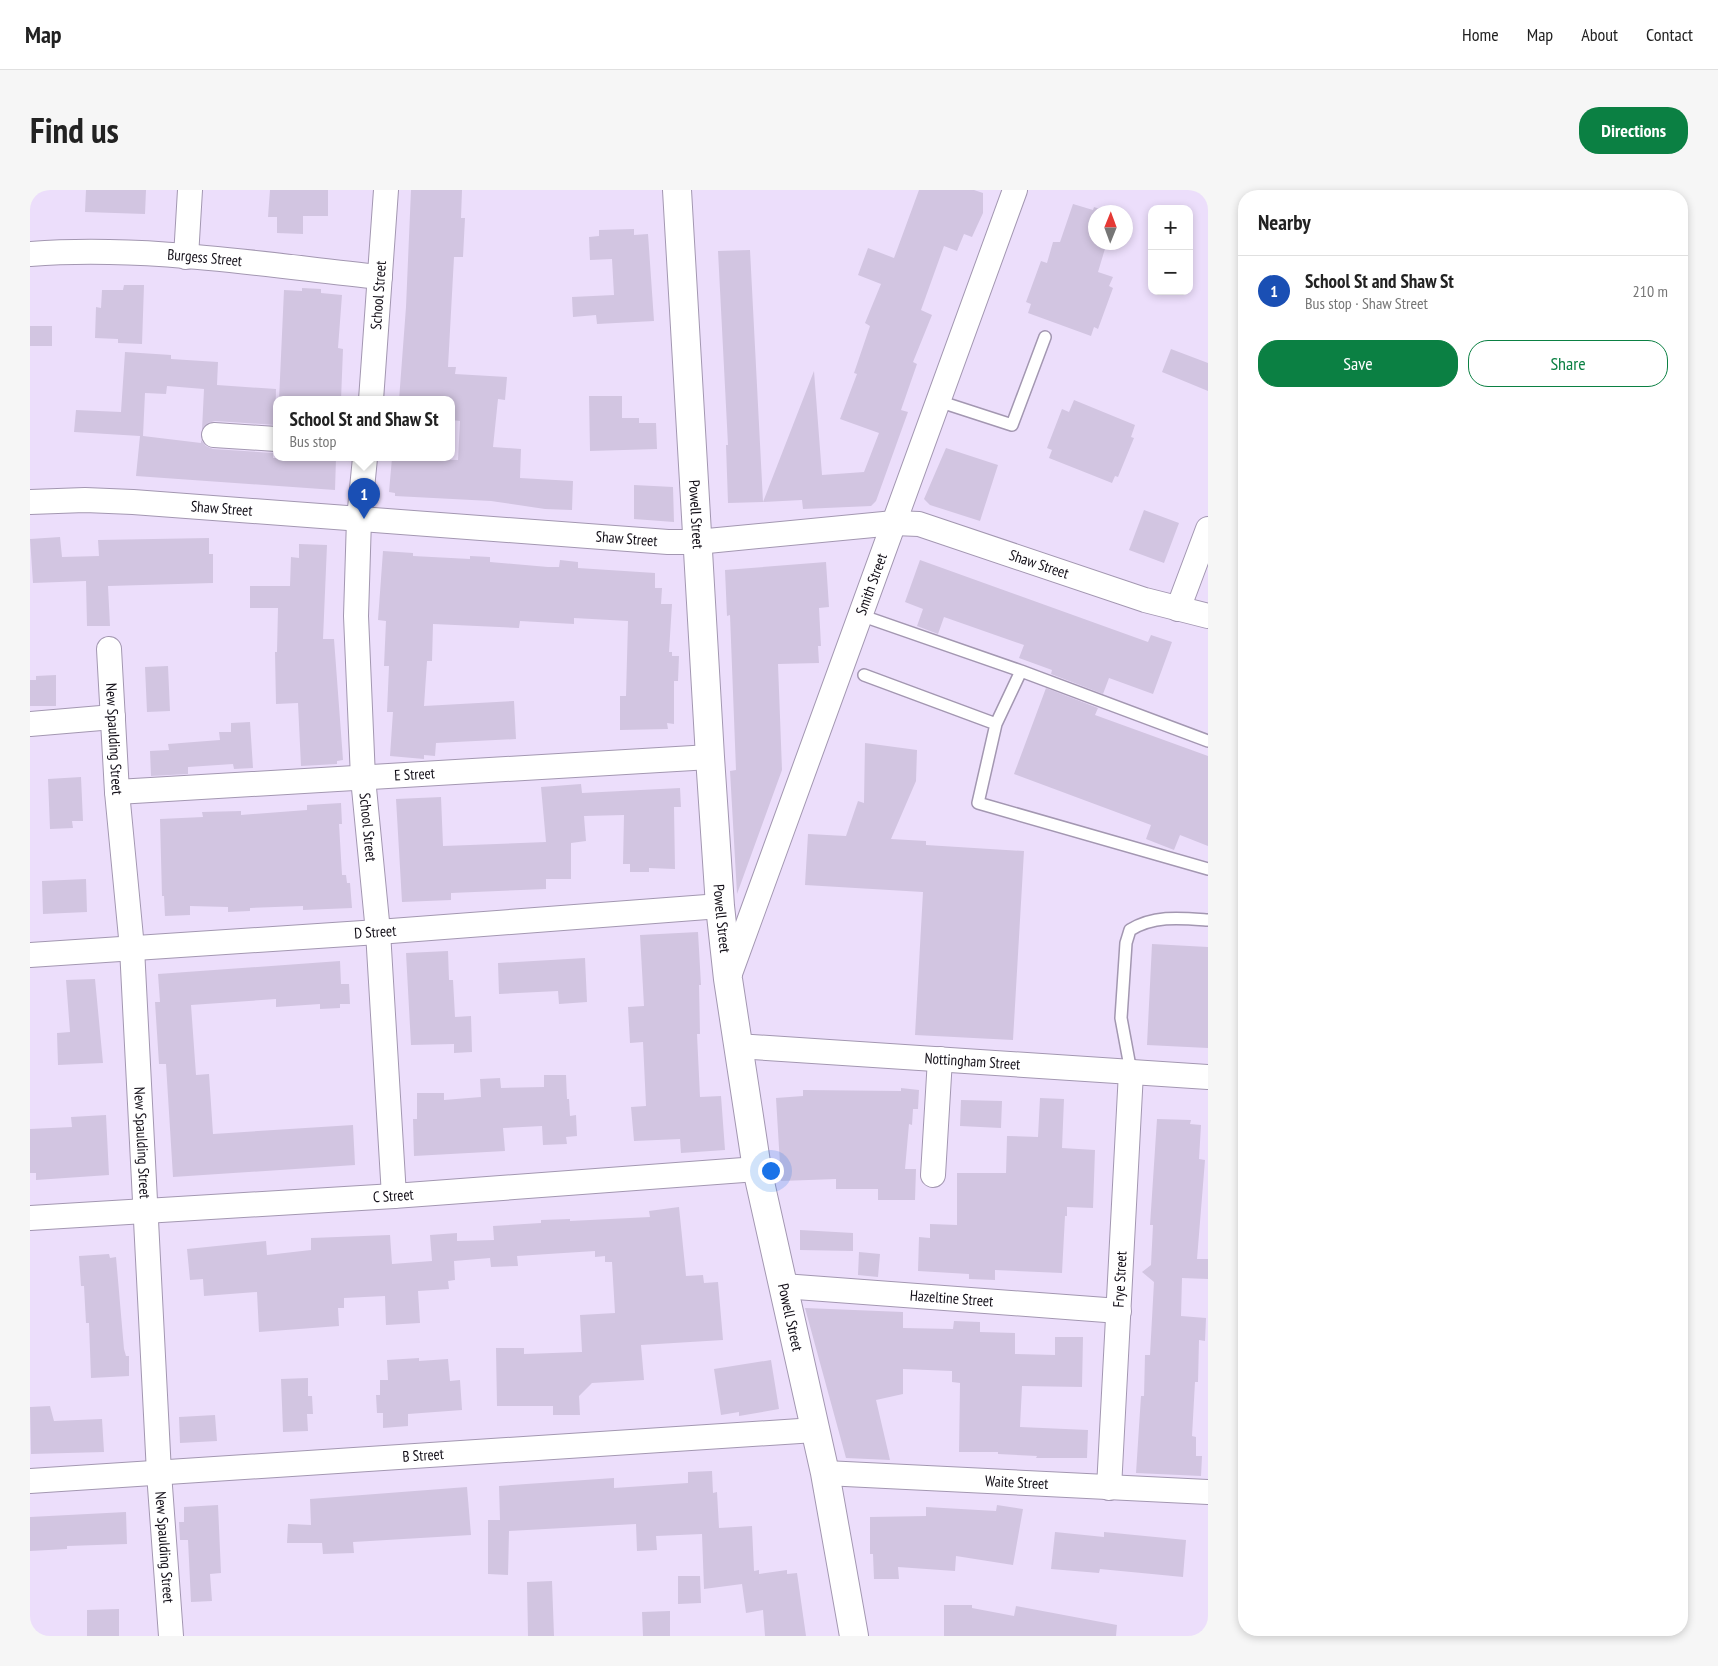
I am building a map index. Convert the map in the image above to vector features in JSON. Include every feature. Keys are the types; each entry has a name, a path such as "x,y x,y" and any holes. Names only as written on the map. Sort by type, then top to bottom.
{"street":[{"path":"186,257 190,190"},
{"name":"School Street","path":"371,396 386,190"},
{"name":"Powell Street","path":"677,190 710,757 720,906 728,979 756,1169 825,1473 854,1636"},
{"name":"Smith Street","path":"728,979 1015,190"},
{"name":"Burgess Street","path":"30,254 70,251 186,257 380,277"},
{"path":"214,435 273,439"},
{"name":"School Street","path":"365,461 359,518 356,616 363,778 378,932 394,1196"},
{"name":"Shaw Street","path":"30,502 85,500 133,502 668,542 697,542 894,523 919,524 1178,610 1208,616"},
{"path":"1178,610 1208,529"},
{"name":"New Spaulding Street","path":"109,650 117,792 132,948 158,1473 171,1636"},
{"path":"30,724 113,717"},
{"name":"E Street","path":"117,792 710,757"},
{"name":"D Street","path":"30,955 378,932 720,906"},
{"name":"Nottingham Street","path":"737,1046 1208,1077"},
{"path":"933,1175 940,1060"},
{"name":"Frye Street","path":"1109,1488 1131,1072"},
{"name":"C Street","path":"30,1218 394,1196 756,1169"},
{"name":"Hazeltine Street","path":"783,1286 1119,1311"},
{"name":"B Street","path":"30,1480 815,1430"},
{"name":"Waite Street","path":"825,1473 1208,1492"}],"lane":[{"path":"938,401 1012,425 1045,336"},
{"path":"860,615 1021,671 1208,741"},
{"path":"1021,671 996,724 978,803 1208,869"},
{"path":"864,675 996,724"},
{"path":"1131,1072 1121,1018 1126,943 1130,930 1143,922 1172,918 1208,920"}],"building":[{"path":"86,190 146,190 145,214 85,212"},
{"path":"270,190 328,190 328,216 303,216 303,234 277,233 277,217 268,217"},
{"path":"411,190 462,190 461,218 465,218 463,257 454,257 448,367 456,367 455,374 507,377 505,400 498,399 493,447 521,449 520,478 573,481 572,510 545,509 491,501 395,496 395,493 389,492 392,461 458,460 460,421 455,420 455,396 399,396 406,307"},
{"path":"919,190 974,190 983,193 983,213 972,237 964,234 957,251 944,246 921,310 932,315 913,362 917,364 901,410 908,412 876,501 871,506 803,509 802,500 763,502 814,371 822,475 864,472 879,433 840,419 857,374 854,373 870,326 865,323 881,284 858,275 868,248 894,258"},
{"path":"1073,204 1088,208 1088,250 1105,250 1098,272 1113,277 1109,286 1113,288 1098,329 1094,327 1091,336 1028,313 1031,304 1026,302 1041,261 1047,263 1053,242 1060,242"},
{"path":"634,229 634,235 648,234 654,321 597,324 596,315 573,317 572,297 614,295 612,259 590,260 589,237 599,236 599,230"},
{"path":"750,250 763,502 728,503 726,445 728,445 718,251"},
{"path":"124,285 144,285 142,344 118,343 118,339 95,338 96,307 101,308 102,290 123,290"},
{"path":"302,288 321,289 321,293 342,295 338,348 343,349 341,396 279,396 284,290 302,291"},
{"path":"30,326 52,326 52,346 30,346"},
{"path":"1171,349 1208,363 1208,391 1162,372"},
{"path":"125,352 171,355 171,359 218,362 217,385 276,389 276,396 273,396 273,425 215,421 208,423 202,430 204,389 167,386 166,394 145,393 143,436 201,443 201,440 206,446 213,449 273,453 273,461 336,461 335,490 136,476 140,436 74,432 76,410 121,412"},
{"path":"589,396 622,396 622,418 639,418 639,423 656,423 657,449 590,451"},
{"path":"1074,400 1135,425 1131,437 1134,438 1118,477 1115,476 1112,483 1049,458 1052,450 1047,448 1062,409 1069,412"},
{"path":"946,448 998,465 980,521 930,505 924,499"},
{"path":"634,485 673,487 674,522 634,519"},
{"path":"1144,510 1179,523 1164,563 1129,550"},
{"path":"60,537 62,557 99,556 98,540 209,538 209,554 213,554 213,583 108,586 110,626 87,626 86,581 33,583 30,539"},
{"path":"299,544 327,545 323,639 334,639 343,760 337,761 337,764 301,766 298,703 276,704 275,652 277,652 278,608 250,608 250,586 290,586 291,557 299,558"},
{"path":"383,551 413,553 413,556 470,559 470,556 490,557 490,562 548,567 559,567 560,560 578,562 578,568 655,573 655,588 662,588 661,604 672,604 669,652 672,652 672,656 679,656 678,681 674,681 674,724 667,723 668,729 620,730 620,696 626,696 628,621 574,618 574,624 520,621 519,628 433,624 432,661 427,661 424,706 514,701 516,739 436,743 435,756 424,755 424,759 390,756 393,712 387,712 389,666 384,666 386,621 378,620"},
{"path":"920,560 1148,642 1151,635 1172,642 1153,694 1109,678 1103,694 1051,674 1052,670 1019,658 1024,645 944,617 938,634 917,626 923,609 905,602"},
{"path":"826,562 829,607 819,608 821,646 818,646 819,663 778,664 782,770 737,894 730,771 736,770 730,615 727,616 725,570"},
{"path":"168,666 170,711 147,712 145,667"},
{"path":"56,675 56,706 30,706 30,680 36,680 36,676"},
{"path":"1046,688 1098,708 1095,715 1208,756 1208,846 1180,835 1174,850 1146,839 1151,825 1014,774"},
{"path":"250,722 253,768 234,769 233,764 188,767 188,774 151,776 150,751 169,750 168,744 220,740 219,732 231,732 231,723"},
{"path":"865,743 917,750 916,781 891,839 926,841 926,845 1024,851 1013,1040 915,1035 923,892 805,885 808,834 846,836 858,801 864,803"},
{"path":"81,777 83,821 72,821 73,828 50,829 48,779"},
{"path":"581,784 582,793 680,788 681,807 674,807 675,869 649,868 649,872 630,872 630,864 623,864 624,815 584,816 586,841 571,843 571,879 546,879 546,889 451,893 451,900 402,902 396,799 441,797 443,846 546,842 541,787"},
{"path":"341,803 342,824 339,824 342,875 346,875 347,883 350,883 352,908 303,910 303,906 250,908 250,911 228,912 228,907 190,906 190,915 165,916 164,896 162,896 160,819 203,817 202,812 241,811 241,815 307,810 307,805"},
{"path":"86,879 87,912 43,914 42,881"},
{"path":"698,932 701,985 699,985 700,1034 697,1034 700,1097 721,1096 725,1150 681,1153 680,1139 634,1141 631,1107 646,1106 643,1042 630,1043 628,1007 644,1006 640,935"},
{"path":"1152,944 1208,947 1208,1048 1147,1045"},
{"path":"448,951 449,980 453,980 455,1017 471,1016 472,1052 454,1053 454,1044 411,1045 406,953"},
{"path":"585,958 587,1002 559,1004 558,991 499,994 498,963"},
{"path":"340,961 341,984 349,984 350,1004 340,1004 340,1008 320,1009 320,1004 276,1007 276,999 191,1005 196,1075 209,1074 213,1134 353,1125 355,1165 173,1177 166,1064 159,1064 155,1002 160,1002 158,974"},
{"path":"95,979 103,1063 58,1065 57,1033 70,1032 66,980"},
{"path":"544,1075 566,1075 570,1116 576,1115 577,1136 566,1137 567,1144 543,1145 542,1126 503,1128 505,1151 414,1156 413,1119 417,1119 417,1093 444,1093 444,1100 481,1097 480,1079 500,1078 501,1088 544,1087"},
{"path":"901,1088 919,1090 918,1109 913,1109 912,1125 909,1124 905,1169 916,1169 915,1200 878,1200 878,1189 836,1189 836,1179 781,1181 776,1098 803,1096 803,1090 901,1091"},
{"path":"1040,1098 1064,1099 1062,1148 1095,1150 1093,1208 1067,1207 1062,1273 995,1270 995,1280 969,1279 969,1274 918,1271 919,1237 930,1238 930,1224 957,1225 957,1173 1006,1173 1007,1136 1038,1137"},
{"path":"961,1100 1002,1101 1001,1128 960,1126"},
{"path":"106,1115 109,1175 36,1180 36,1173 30,1173 30,1129 72,1127 71,1117"},
{"path":"1157,1119 1191,1120 1190,1124 1201,1125 1199,1159 1205,1160 1197,1259 1208,1259 1208,1279 1182,1278 1181,1316 1206,1318 1205,1341 1199,1340 1198,1382 1195,1382 1192,1436 1196,1437 1196,1456 1202,1456 1201,1476 1136,1473 1141,1396 1144,1396 1145,1355 1150,1355 1154,1282 1142,1272 1151,1265 1153,1225 1150,1225"},
{"path":"679,1207 686,1276 703,1275 704,1283 718,1282 723,1340 641,1345 644,1380 592,1383 579,1396 580,1415 553,1415 553,1406 497,1406 496,1348 524,1348 524,1354 582,1352 580,1315 615,1313 612,1262 605,1262 605,1256 595,1257 595,1251 517,1256 518,1266 491,1267 490,1258 454,1261 455,1280 448,1281 449,1289 418,1291 420,1323 386,1325 385,1296 344,1298 344,1308 338,1308 339,1326 259,1332 257,1292 204,1296 203,1279 190,1280 187,1249 266,1241 267,1255 311,1250 311,1238 390,1235 392,1264 432,1261 430,1235 457,1233 457,1241 494,1240 493,1226 541,1223 541,1220 570,1219 570,1221 650,1217 649,1211"},
{"path":"800,1230 853,1233 853,1251 800,1250"},
{"path":"859,1252 880,1254 878,1277 858,1275"},
{"path":"109,1254 110,1258 116,1257 124,1349 126,1356 129,1356 129,1376 91,1378 89,1323 86,1323 84,1286 81,1286 79,1256"},
{"path":"805,1308 903,1312 903,1328 953,1329 954,1321 980,1322 980,1332 1015,1333 1015,1354 1055,1355 1055,1337 1083,1337 1082,1387 1022,1386 1020,1427 1088,1430 1087,1458 1036,1458 1037,1456 998,1454 998,1452 959,1452 960,1383 952,1382 952,1371 903,1369 903,1394 876,1400 890,1460 846,1458"},
{"path":"419,1358 419,1361 448,1359 450,1381 460,1380 462,1410 408,1414 408,1426 383,1428 383,1413 377,1413 376,1395 380,1395 380,1380 388,1380 387,1360"},
{"path":"771,1360 779,1409 739,1416 739,1412 721,1415 714,1369"},
{"path":"308,1378 308,1396 312,1396 313,1414 307,1414 308,1431 283,1432 281,1379"},
{"path":"50,1406 54,1421 102,1419 104,1452 31,1454 30,1407"},
{"path":"215,1415 217,1441 180,1443 179,1417"},
{"path":"712,1471 713,1493 717,1492 719,1528 752,1526 754,1571 759,1570 759,1574 787,1570 787,1574 797,1573 806,1636 765,1636 763,1610 746,1613 742,1584 704,1589 702,1534 656,1536 657,1550 637,1551 636,1524 509,1531 508,1575 488,1574 488,1520 500,1520 499,1486 614,1478 614,1488 688,1483 688,1472"},
{"path":"467,1487 471,1535 353,1542 354,1553 323,1554 322,1543 287,1543 288,1524 311,1525 310,1499"},
{"path":"218,1505 221,1573 210,1574 212,1601 191,1602 188,1540 180,1540 179,1522 184,1522 184,1507"},
{"path":"997,1505 1023,1509 1013,1565 956,1556 955,1571 898,1567 899,1579 874,1579 873,1554 870,1554 870,1517 926,1516 926,1507 996,1511"},
{"path":"126,1512 127,1544 67,1546 67,1549 30,1551 30,1517"},
{"path":"1055,1532 1104,1537 1104,1532 1186,1540 1183,1577 1100,1569 1099,1573 1051,1569"},
{"path":"678,1576 700,1576 701,1603 678,1604"},
{"path":"552,1581 554,1636 528,1636 527,1582"},
{"path":"944,1605 972,1605 972,1608 1014,1616 1016,1606 1117,1625 1116,1636 944,1636"},
{"path":"119,1609 119,1636 87,1636 87,1610"},
{"path":"670,1611 670,1636 643,1636 642,1612"}],"place":[{"name":"School St and Shaw St","path":"364,519"}]}
